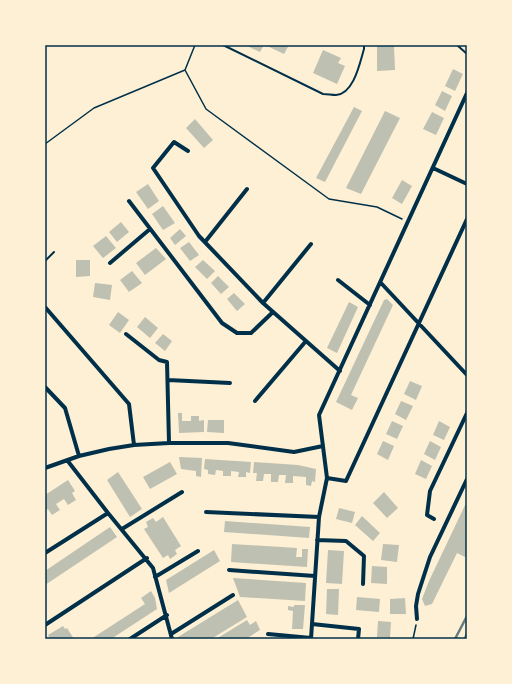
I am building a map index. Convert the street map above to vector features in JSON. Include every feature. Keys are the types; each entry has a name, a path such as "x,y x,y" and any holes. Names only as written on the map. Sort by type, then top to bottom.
{"street":[{"path":"268,634 311,639 319,517 327,478 319,415 467,93"},
{"path":"188,151 174,142 153,168 205,242 263,303 340,371"},
{"path":"433,168 467,184"},
{"path":"205,242 247,189"},
{"path":"129,201 222,323 237,333 251,333 273,312"},
{"path":"327,478 346,481 467,219"},
{"path":"110,263 150,229"},
{"path":"263,303 311,244"},
{"path":"338,280 370,305"},
{"path":"380,283 467,376"},
{"path":"45,308 129,404 134,446"},
{"path":"126,334 159,360 167,362 169,443"},
{"path":"255,401 306,341"},
{"path":"168,380 230,383"},
{"path":"45,387 65,408 79,456"},
{"path":"434,519 426,515 430,491 467,413"},
{"path":"45,468 79,456 109,449 169,443 228,443 294,452 323,446"},
{"path":"67,460 108,513 147,558 153,568 172,637 233,595"},
{"path":"417,619 416,606 418,594 430,557 467,479"},
{"path":"122,529 182,492"},
{"path":"206,512 319,517"},
{"path":"45,553 108,513"},
{"path":"317,540 346,541 364,556 363,584"},
{"path":"155,577 198,551"},
{"path":"45,625 147,558"},
{"path":"229,570 315,576"},
{"path":"130,639 167,615"},
{"path":"312,624 359,629 358,639"}],"lane":[{"path":"223,45 323,94 337,95 348,89 355,77 364,45"},
{"path":"457,45 467,54"},
{"path":"45,261 54,252"}],"path":[{"path":"45,144 94,108 185,70 195,45"},
{"path":"185,70 206,110 329,199 377,207 408,222"},
{"path":"412,639 417,619"}],"building":[{"path":"245,45 264,45 260,52"},
{"path":"265,45 289,45 284,54"},
{"path":"377,45 394,45 395,70 377,71"},
{"path":"323,50 341,58 338,63 345,66 337,84 313,73"},
{"path":"453,69 463,74 455,91 445,86"},
{"path":"442,91 452,96 445,111 435,105"},
{"path":"354,107 362,111 325,182 316,178"},
{"path":"385,111 400,118 361,194 346,188"},
{"path":"432,112 444,118 436,135 423,129"},
{"path":"195,119 213,140 204,148 186,128"},
{"path":"402,180 412,186 402,204 392,198"},
{"path":"148,184 159,201 148,209 136,192"},
{"path":"163,206 175,223 163,230 152,214"},
{"path":"121,222 129,232 117,242 109,232"},
{"path":"180,229 186,236 175,245 170,238"},
{"path":"106,236 116,248 103,258 93,246"},
{"path":"189,242 199,255 190,261 180,248"},
{"path":"156,248 166,259 145,275 136,263"},
{"path":"76,260 90,260 90,276 76,277"},
{"path":"203,260 215,271 207,279 195,267"},
{"path":"132,271 142,283 129,292 120,280"},
{"path":"218,276 229,287 221,294 211,283"},
{"path":"95,283 112,285 110,300 93,297"},
{"path":"234,293 245,304 237,311 227,299"},
{"path":"387,299 393,305 351,395 358,398 352,410 336,402 384,300"},
{"path":"349,302 358,307 337,353 327,348"},
{"path":"118,312 129,320 120,333 109,325"},
{"path":"145,317 158,328 150,338 137,327"},
{"path":"163,334 172,341 165,351 155,343"},
{"path":"410,381 422,386 416,400 404,394"},
{"path":"401,401 413,406 406,420 395,414"},
{"path":"178,413 182,413 182,421 191,421 191,416 199,416 199,421 204,420 204,432 179,433"},
{"path":"208,420 224,420 224,433 207,432"},
{"path":"392,421 403,426 397,439 386,434"},
{"path":"439,421 450,427 444,440 433,435"},
{"path":"383,441 394,446 388,460 377,454"},
{"path":"430,441 441,447 435,460 424,454"},
{"path":"179,457 202,458 201,477 196,476 196,471 181,469"},
{"path":"205,459 251,462 250,473 246,472 246,477 238,477 239,472 231,471 231,476 223,476 223,471 216,470 215,475 208,474 208,470 204,469"},
{"path":"421,460 432,466 426,479 415,474"},
{"path":"170,462 177,474 150,489 143,477"},
{"path":"254,462 298,465 316,469 315,482 312,481 311,486 306,485 306,477 293,476 293,483 285,483 286,475 279,475 278,482 271,482 271,474 264,474 263,481 256,481 257,473 253,473"},
{"path":"118,472 142,509 130,517 107,480"},
{"path":"68,480 75,491 72,493 76,500 68,505 64,499 56,504 60,510 52,515 48,509 45,511 45,495"},
{"path":"384,492 398,508 387,518 373,503"},
{"path":"467,501 467,553 465,557 457,553 432,604 425,606 422,599 429,581"},
{"path":"339,508 355,512 352,523 336,519"},
{"path":"362,516 380,533 373,541 355,525"},
{"path":"163,517 181,546 175,550 177,554 170,559 168,555 163,558 144,529 148,527 146,522 153,518 156,522"},
{"path":"225,521 310,527 309,538 224,532"},
{"path":"110,527 117,537 45,585 45,571"},
{"path":"232,544 297,548 296,557 302,557 302,549 308,549 307,567 231,562"},
{"path":"383,544 399,545 397,562 381,560"},
{"path":"214,550 220,561 169,593 166,580"},
{"path":"328,550 344,551 342,584 326,583"},
{"path":"372,566 387,567 387,584 371,583"},
{"path":"233,578 306,583 305,601 240,597"},
{"path":"327,589 339,589 338,615 326,614"},
{"path":"151,591 155,598 157,609 111,639 91,639 145,604 141,598"},
{"path":"357,597 380,599 379,612 356,610"},
{"path":"405,598 406,614 390,614 390,599"},
{"path":"238,600 247,617 211,639 178,639 178,637"},
{"path":"294,605 305,605 303,629 292,629 293,611 288,610 288,606 294,607"},
{"path":"247,620 250,625 256,621 260,630 246,639 216,639"},
{"path":"378,621 391,622 390,638 377,637"},
{"path":"63,626 65,629 67,628 74,639 50,639 48,635"}],"railway":[{"path":"455,639 467,616"},
{"path":"465,639 467,633"}]}
